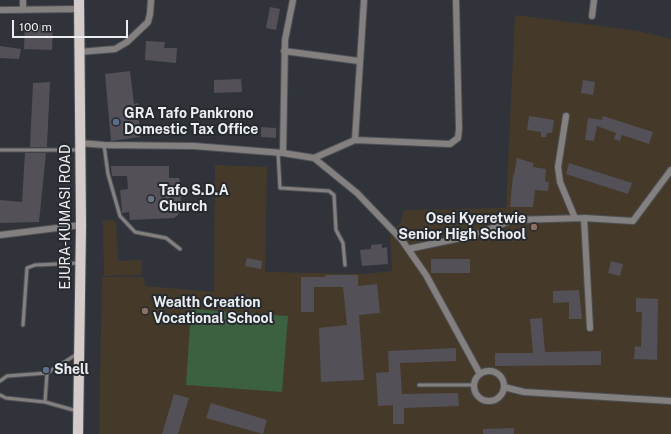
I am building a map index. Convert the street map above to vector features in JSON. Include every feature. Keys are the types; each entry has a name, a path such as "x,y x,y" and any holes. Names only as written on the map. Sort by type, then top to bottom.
{"main road":[{"name":"EJURA-KUMASI ROAD","path":"78,434 81,225 79,5"}],"street":[{"path":"23,0 23,10"},
{"path":"79,52 115,49 127,42 148,22 151,0"},
{"path":"281,152 284,51 293,0"},
{"path":"355,140 364,0"},
{"path":"314,158 355,140 450,144 458,138 456,0"},
{"path":"592,16 594,0"},
{"path":"0,10 23,10 79,5"},
{"path":"284,51 359,61"},
{"path":"566,116 558,167 560,182 575,218"},
{"path":"80,146 194,146 281,152 314,158 357,193 401,239 426,274 480,374"},
{"path":"408,249 475,236 512,220 584,218 633,221 642,212 671,170"},
{"path":"584,218 590,328"},
{"path":"0,235 81,225"},
{"path":"488,371 496,373 502,378 504,387 498,398 486,400 476,393 474,385 480,374 488,371"},
{"path":"504,387 524,392 671,401"}],"lane":[{"path":"104,145 108,174 120,216 135,232 166,238 180,249"},
{"path":"0,150 80,146"},
{"path":"281,152 280,188 329,191 334,195 336,230 343,243 345,265"},
{"path":"23,325 27,268 35,265 80,263"},
{"path":"0,381 7,376 47,373 71,359 79,352"},
{"path":"45,402 47,373"},
{"path":"419,384 474,385"},
{"path":"0,395 6,398 45,402 79,411"}],"shaded area":[{"name":"Osei Kyeretwie Senior High School","path":"515,15 638,31 671,39 671,434 99,434 102,277 144,277 145,286 214,292 215,165 267,167 265,272 365,274 392,271 390,235 401,222 404,210 506,208"},
{"path":"103,220 116,221 118,261 142,260 141,275 104,276"}],"green space":[{"path":"191,309 288,316 282,392 186,385"}],"building":[{"path":"270,7 280,9 276,30 266,28"},
{"path":"25,24 53,25 52,50 24,49"},
{"path":"146,41 165,42 164,48 177,48 176,63 145,60"},
{"path":"0,46 21,49 19,59 0,58"},
{"path":"130,71 134,104 138,103 140,137 111,141 105,74"},
{"path":"241,79 242,92 214,93 214,80"},
{"path":"583,80 595,82 593,95 581,93"},
{"path":"50,82 47,147 30,147 33,83"},
{"path":"529,116 554,120 552,133 547,133 546,137 541,137 541,132 527,130"},
{"path":"603,116 653,132 649,144 622,135 620,141 614,139 616,133 597,126 594,141 585,140 588,118 602,120"},
{"path":"261,127 276,128 276,138 261,137"},
{"path":"25,153 46,153 39,222 0,223 0,200 22,202"},
{"path":"517,158 533,163 533,167 546,169 545,182 549,182 548,191 535,190 533,207 510,207 513,175"},
{"path":"569,163 632,183 628,194 566,174"},
{"name":"Tafo S.D.A Church","path":"111,166 169,166 169,178 179,178 180,182 181,208 178,215 174,218 130,220 129,212 122,213 120,190 128,189 127,176 112,176"},
{"path":"382,244 382,248 387,247 388,264 362,266 360,250 371,249 371,245"},
{"path":"247,258 262,261 261,269 245,266"},
{"path":"431,259 470,259 470,273 431,273"},
{"path":"611,261 623,264 620,276 608,273"},
{"path":"325,275 358,275 358,286 377,284 380,313 359,315 364,380 321,382 319,328 347,325 343,287 314,287 314,312 301,312 301,277 325,277"},
{"path":"579,290 582,319 569,319 569,302 553,303 553,291"},
{"path":"636,298 658,299 657,360 634,359 635,346 641,347 642,312 636,312"},
{"path":"542,318 545,352 601,351 601,365 495,366 495,353 533,353 530,319"},
{"path":"456,348 456,361 400,363 402,394 458,393 459,406 404,408 404,424 393,424 393,405 378,406 376,373 389,372 388,351"},
{"path":"174,394 189,398 178,434 162,434"},
{"path":"211,403 267,420 263,434 206,418"},
{"path":"514,428 514,434 483,434 483,429"}],"place":[{"name":"GRA Tafo Pankrono Domestic Tax Office","path":"116,122"},
{"name":"Tafo S.D.A Church","path":"151,199"},
{"name":"Osei Kyeretwie Senior High School","path":"534,227"},
{"name":"Wealth Creation Vocational School","path":"145,311"},
{"name":"Shell","path":"46,370"}]}
